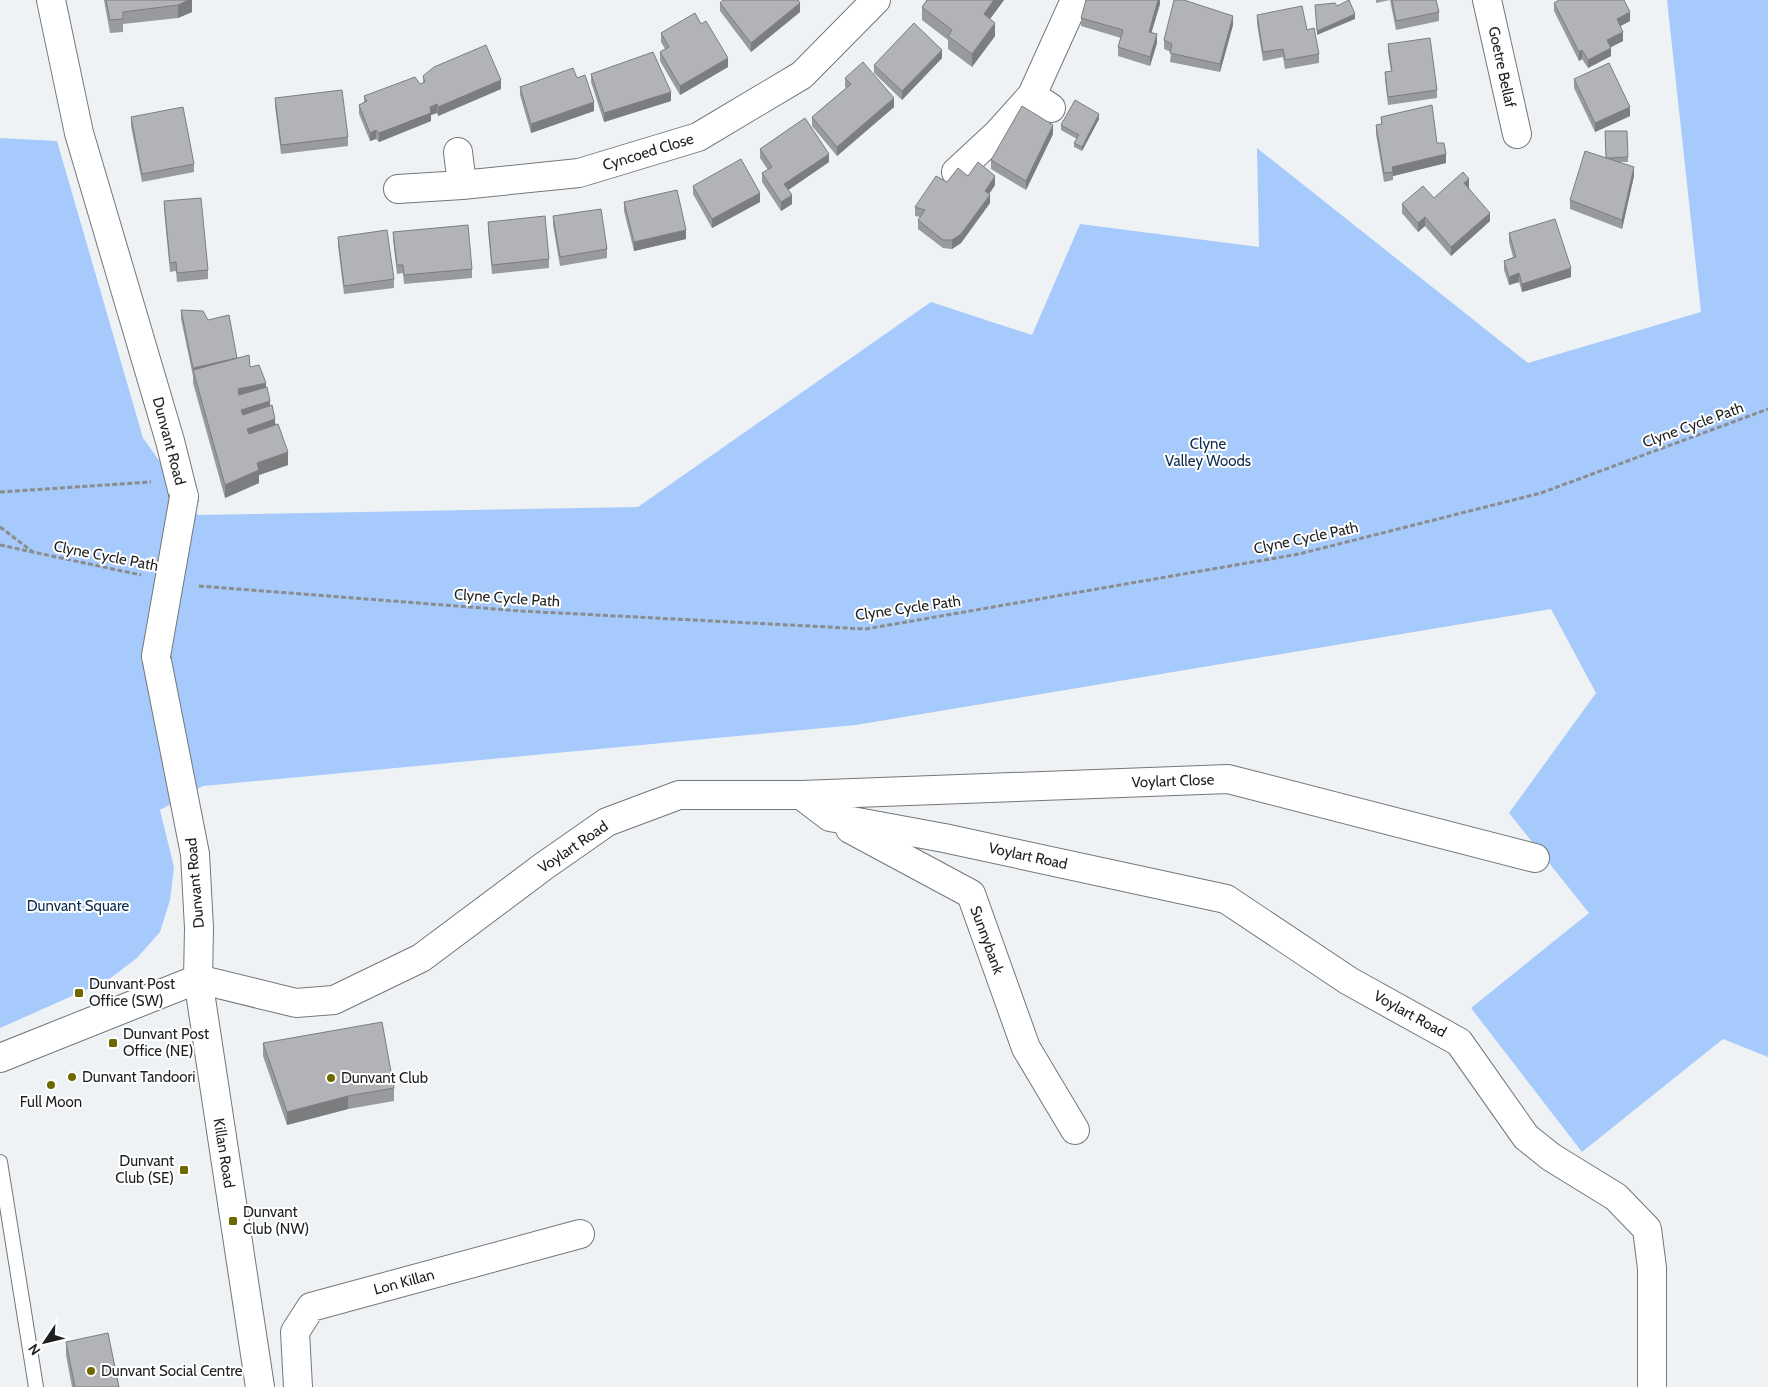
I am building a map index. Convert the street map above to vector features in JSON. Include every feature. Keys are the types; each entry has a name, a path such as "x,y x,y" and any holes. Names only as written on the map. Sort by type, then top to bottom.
{"street":[{"name":"Dunvant Road","path":"51,0 79,133 170,441 184,497 156,656 195,854 199,928 198,979"},
{"name":"Cyncoed Close","path":"398,189 462,185 579,173 698,137 802,75 876,0"},
{"path":"956,172 997,134 1042,102 1075,0"},
{"name":"Goetre Bellaf","path":"1487,0 1517,140"},
{"path":"458,152 462,185"},
{"name":"Voylart Close","path":"801,795 1228,779 1535,858"},
{"name":"Voylart Road","path":"198,979 296,1003 334,1000 421,958 544,866 607,822 679,795 801,795 830,817 944,838 1226,899 1350,981 1460,1042 1526,1137 1552,1157 1616,1197 1647,1229 1652,1268 1652,1387"},
{"name":"Sunnybank","path":"830,817 971,894 1026,1048 1075,1130"},
{"path":"0,1058 198,979"},
{"name":"Killan Road","path":"198,979 260,1387"},
{"name":"Lon Killan","path":"298,1387 295,1332 310,1307 580,1234"}],"lane":[{"path":"0,1162 36,1387"}],"path":[{"name":"Clyne Cycle Path","path":"195,586 521,610 866,628 1299,554 1541,493 1768,409"},
{"path":"0,492 160,481"},
{"path":"0,527 35,553"},
{"name":"Clyne Cycle Path","path":"0,545 148,576"}],"green space":[{"name":"Clyne Valley Woods","path":"1667,0 1768,0 1768,1057 1723,1039 1582,1152 1471,1008 1589,913 1509,813 1596,693 1551,609 856,725 203,786 160,810 174,867 170,900 160,932 137,958 108,980 0,1028 0,138 57,141 143,438 198,515 638,507 931,302 1032,335 1080,224 1259,247 1257,148 1528,363 1701,312"}],"building":[{"path":"106,0 189,0 178,5 123,12 123,19 110,20"},
{"path":"723,0 798,0 800,3 751,43 720,3"},
{"path":"927,0 994,0 984,14 995,23 972,54 948,36 952,30 922,7"},
{"path":"1086,0 1158,0 1149,32 1157,34 1150,57 1118,47 1123,30 1081,18"},
{"path":"1174,0 1184,0 1233,16 1220,64 1170,53 1172,44 1164,40"},
{"path":"1349,0 1355,14 1317,31 1315,5 1335,3 1337,6"},
{"path":"1392,0 1436,0 1439,12 1396,21"},
{"path":"1559,0 1624,0 1630,12 1617,19 1623,32 1607,40 1611,48 1588,60 1582,50 1579,52 1554,3"},
{"path":"1302,6 1307,30 1314,28 1319,54 1285,60 1283,49 1263,52 1257,15"},
{"path":"695,13 701,24 706,21 728,58 680,86 660,52 669,47 661,33"},
{"path":"914,23 942,50 902,91 874,65"},
{"path":"1430,38 1437,90 1388,97 1385,72 1392,71 1388,44"},
{"path":"486,45 501,80 438,107 437,104 430,107 431,113 379,133 376,130 370,133 359,105 367,101 364,96 415,77 420,84 425,82 423,76 434,67"},
{"path":"653,52 671,92 604,113 591,74"},
{"path":"863,62 894,98 837,147 812,117 851,84 845,78"},
{"path":"1609,63 1630,107 1595,123 1574,79"},
{"path":"573,68 577,78 585,75 594,102 531,124 520,87"},
{"path":"342,90 348,137 281,145 275,98"},
{"path":"1075,100 1099,114 1082,147 1074,143 1079,135 1061,125"},
{"path":"1432,105 1437,143 1444,143 1446,154 1392,167 1393,172 1384,173 1376,125 1382,124 1381,117"},
{"path":"1022,106 1053,125 1026,181 991,160"},
{"path":"183,107 194,164 142,174 131,117"},
{"path":"805,118 829,154 784,184 792,195 781,202 762,173 772,167 760,149"},
{"path":"1605,131 1627,131 1628,157 1606,158"},
{"path":"1585,151 1634,167 1622,220 1570,200"},
{"path":"741,159 760,193 712,219 693,186"},
{"path":"978,162 995,176 985,191 990,195 961,234 952,240 943,240 918,220 925,210 915,207 936,176 947,182 958,168 968,176"},
{"path":"1463,172 1469,179 1464,183 1490,213 1451,247 1425,217 1418,223 1402,204 1423,186 1434,198"},
{"path":"677,190 686,230 634,242 624,202"},
{"path":"201,198 208,270 177,273 176,262 170,263 164,201"},
{"path":"601,209 607,249 560,257 553,216"},
{"path":"545,216 549,259 492,265 488,222"},
{"path":"1555,219 1571,268 1522,284 1519,273 1509,277 1504,261 1516,257 1509,233"},
{"path":"468,225 472,269 404,275 403,265 397,265 393,232"},
{"path":"387,230 394,279 344,286 338,237"},
{"path":"181,310 203,311 208,320 229,315 237,358 193,368"},
{"path":"249,355 250,367 259,365 266,383 238,389 239,395 267,387 270,401 241,410 243,415 272,405 275,419 247,429 249,434 278,424 288,452 257,463 259,470 225,485 193,370"},
{"name":"Dunvant Club","path":"382,1022 394,1088 348,1096 287,1112 263,1043"},
{"name":"Dunvant Social Centre","path":"108,1333 119,1387 75,1387 66,1342"}],"place":[{"name":"Dunvant Post Office (SW)","path":"79,993"},
{"name":"Dunvant Post Office (NE)","path":"113,1043"},
{"name":"Dunvant Tandoori","path":"72,1077"},
{"name":"Dunvant Club","path":"331,1078"},
{"name":"Full Moon","path":"51,1085"},
{"name":"Dunvant Club (SE)","path":"184,1170"},
{"name":"Dunvant Club (NW)","path":"233,1221"},
{"name":"Dunvant Social Centre","path":"91,1371"}],"park label":[{"name":"Dunvant Square","path":"78,906"}]}
